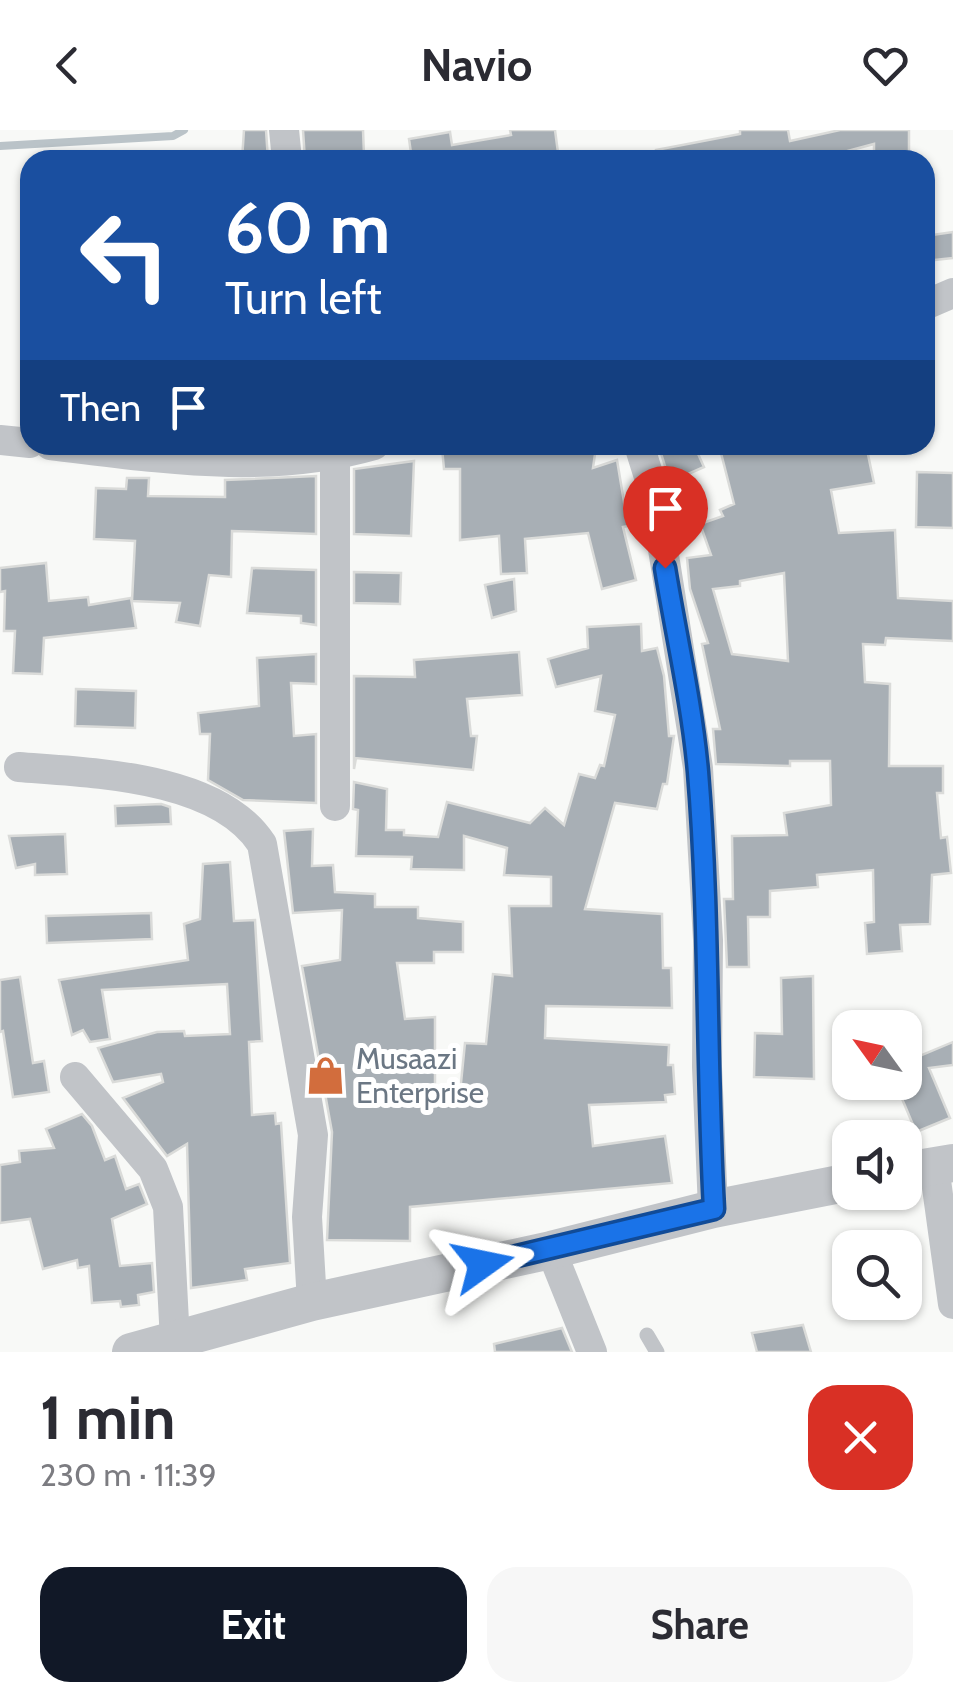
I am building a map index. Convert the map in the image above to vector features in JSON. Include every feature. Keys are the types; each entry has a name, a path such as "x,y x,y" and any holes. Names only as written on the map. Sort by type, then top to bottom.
{"street":[{"path":"134,455 217,465 297,455"},
{"path":"335,806 337,455"},
{"path":"641,455 654,494 698,768 708,940 707,1067 714,1209"},
{"path":"19,767 133,776 230,809 250,824 262,844 313,1135 307,1217 312,1302"},
{"path":"75,1077 152,1169 168,1207 174,1341"},
{"path":"930,1167 953,1304"},
{"path":"130,1352 312,1302 832,1186"},
{"path":"551,1250 592,1352"}],"lane":[{"path":"647,1335 656,1352"}],"building":[{"path":"244,130 266,130 267,150 243,150"},
{"path":"303,130 363,130 364,150 304,150"},
{"path":"510,130 555,130 558,150 411,150 409,139 450,132 452,145 511,135"},
{"path":"740,130 788,130 790,141 840,130 909,130 909,150 874,150 874,144 852,150 656,150 740,134"},
{"path":"953,232 953,258 935,260 935,235"},
{"path":"443,455 595,455 593,468 617,460 628,526 623,527 636,580 602,589 588,533 525,539 527,573 501,574 499,536 460,540 460,469 444,469"},
{"path":"662,455 699,455 704,467 670,482"},
{"path":"722,455 868,455 874,483 831,490 839,533 895,530 898,598 953,601 953,641 886,638 885,645 863,644 865,682 890,684 889,766 943,766 943,793 937,793 941,838 947,837 951,873 932,875 930,924 900,925 902,951 867,954 865,923 874,922 873,870 817,875 818,887 770,891 770,917 748,917 749,967 727,967 724,899 733,899 732,836 787,835 784,813 831,805 830,761 790,761 790,766 716,764 713,729 720,729 702,644 708,643 690,589 687,558 711,555 700,524 723,516 720,510 734,504","holes":["784,573 788,661 732,654 713,589 740,586 740,581"]},
{"path":"414,461 411,536 354,534 354,469"},
{"path":"917,472 953,473 953,528 916,527"},
{"path":"316,476 316,534 232,531 231,577 209,575 200,626 176,622 180,603 132,601 135,541 94,539 96,488 126,489 127,478 149,478 148,496 225,497 225,480"},
{"path":"46,563 49,601 88,597 89,605 131,598 136,628 44,638 42,674 13,673 15,631 4,631 5,591 0,592 0,568"},
{"path":"252,568 316,570 316,625 301,623 301,616 247,613"},
{"path":"354,572 401,573 400,604 354,603"},
{"path":"514,579 516,611 492,618 485,585"},
{"path":"641,624 642,651 657,648 664,676 669,736 674,736 667,784 663,784 657,809 615,803 585,909 662,914 663,968 671,968 672,1008 546,1006 545,1038 669,1045 668,1065 673,1065 675,1094 665,1095 666,1102 589,1105 593,1146 665,1136 672,1183 410,1207 410,1241 327,1240 332,1132 302,966 340,960 342,910 293,913 284,831 313,829 312,866 333,865 335,892 375,894 375,907 418,907 418,918 463,922 463,952 434,952 434,963 397,963 405,1019 435,1017 435,1102 459,1103 465,1043 486,1044 493,974 512,976 509,906 551,906 551,877 504,875 507,848 464,836 464,870 411,869 412,857 356,856 358,810 353,809 354,782 387,789 386,830 404,830 404,835 438,837 447,802 530,823 545,808 564,825 579,774 595,778 600,765 604,766 615,715 595,711 601,676 556,687 548,659 588,648 587,627"},
{"path":"519,652 522,695 467,699 471,736 477,736 473,770 356,758 354,769 354,676 415,677 414,660"},
{"path":"316,654 316,684 291,683 294,736 316,734 316,803 243,800 208,780 210,734 200,734 198,713 259,706 257,658"},
{"path":"76,689 136,691 135,728 75,726"},
{"path":"115,806 170,807 171,824 116,826"},
{"path":"65,834 67,874 35,875 35,864 16,868 9,836"},
{"path":"230,862 234,921 255,920 262,1041 249,1042 252,1115 275,1113 276,1124 281,1123 290,1263 245,1269 247,1280 191,1288 187,1144 167,1156 123,1098 163,1082 161,1074 113,1082 98,1048 157,1032 184,1031 185,1036 230,1034 227,984 102,990 110,1039 90,1042 83,1030 72,1035 59,980 188,960 184,924 200,919 203,864"},
{"path":"151,913 152,939 47,943 46,916"},
{"path":"813,976 814,1079 754,1077 755,1033 782,1034 781,978"},
{"path":"20,977 33,1063 44,1061 49,1092 13,1097 3,1031 0,1032 0,980"},
{"path":"953,1042 953,1065 929,1068 950,1118 922,1130 922,1120 911,1120 903,1100 922,1100 922,1055"},
{"path":"82,1114 92,1126 105,1160 115,1156 126,1189 139,1184 147,1204 112,1219 120,1266 152,1263 154,1292 138,1295 139,1305 121,1307 120,1301 92,1303 89,1266 78,1268 77,1260 43,1269 30,1219 0,1223 0,1165 20,1162 19,1151 54,1148 46,1129"},
{"path":"803,1325 811,1352 757,1352 752,1333"},
{"path":"562,1328 572,1352 495,1352 494,1344"}],"waterway":[{"path":"0,146 173,136 184,130"}],"place":[{"name":"Musaazi Enterprise","path":"326,1076"}],"route":[{"path":"483,1264 714,1209 707,1067 708,940 698,768 665,568"}]}
